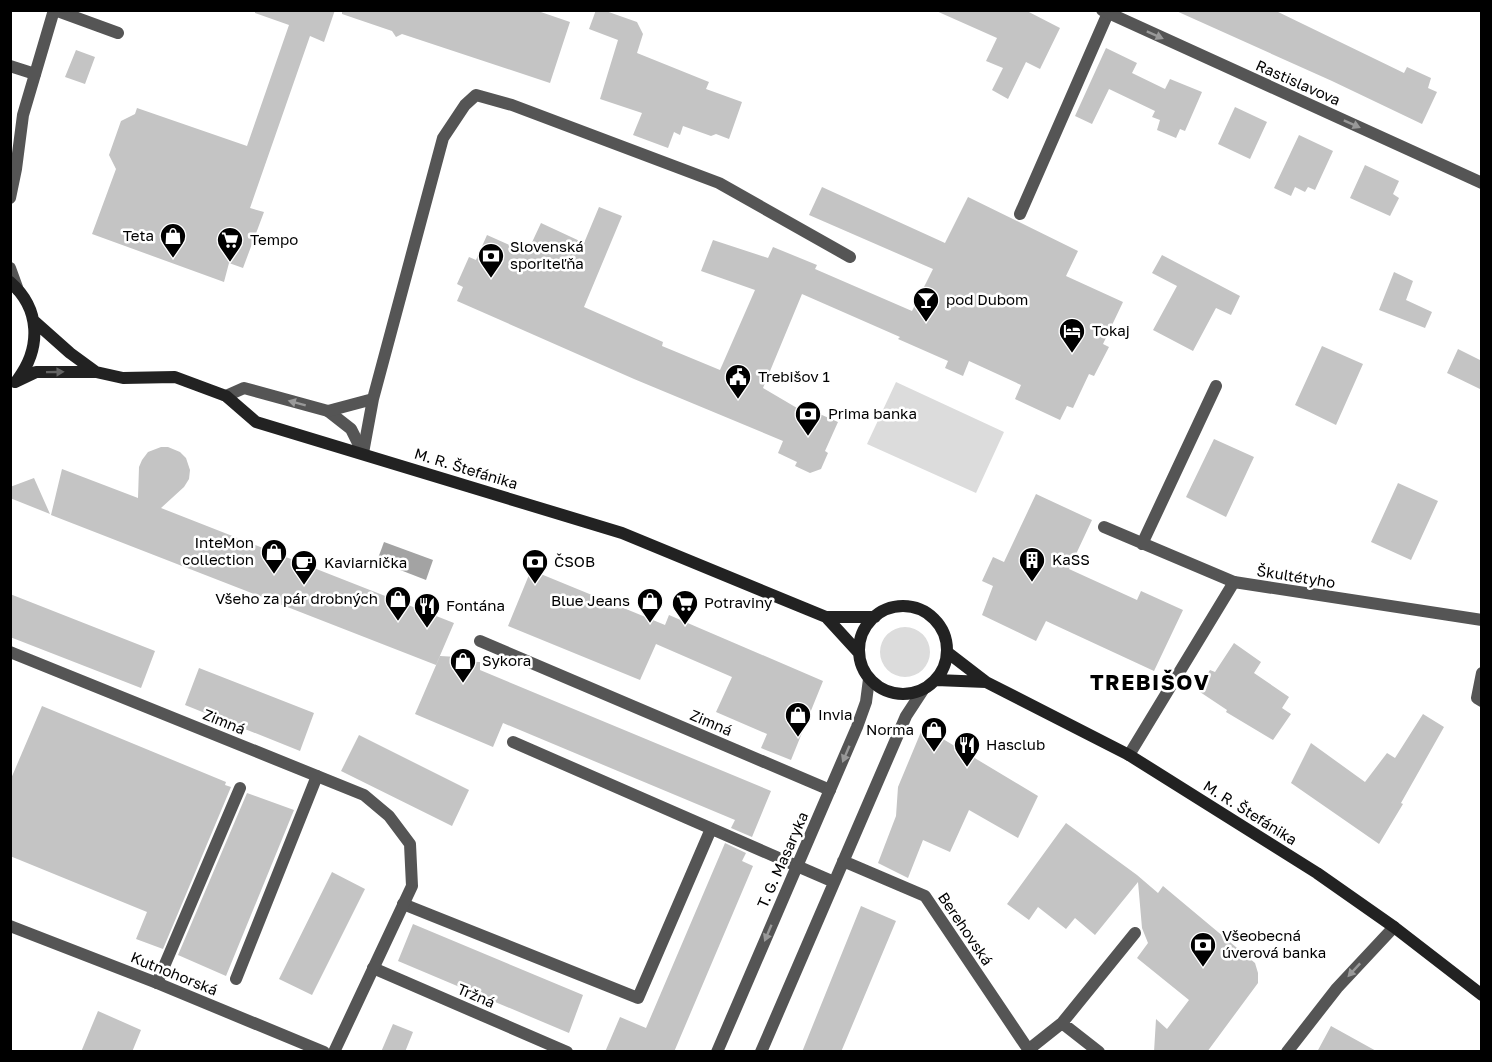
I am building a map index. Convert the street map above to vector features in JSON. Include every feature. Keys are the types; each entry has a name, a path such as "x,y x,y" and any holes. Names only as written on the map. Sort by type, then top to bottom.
{"street":[{"path":"10,198 16,170 22,115 54,10 118,33"},
{"path":"1020,214 1105,12"},
{"name":"Rastislavova","path":"1105,12 1482,183"},
{"path":"10,66 35,74"},
{"path":"363,453 373,399 443,138 465,105 476,95 512,105 719,183 850,257"},
{"path":"10,135 22,115"},
{"path":"10,268 14,286 28,304 34,321 34,347 27,366 13,384"},
{"path":"34,321 70,353 96,372"},
{"path":"13,384 36,372 96,372"},
{"name":"M. R. Štefánika","path":"96,372 123,378 175,376 226,396 256,422 622,533 826,617 875,617"},
{"path":"1142,543 1216,386"},
{"path":"226,396 244,388 328,411 351,429 363,453"},
{"path":"328,411 373,399"},
{"path":"1104,527 1234,582"},
{"name":"Škultétyho","path":"1129,755 1234,582 1482,620"},
{"path":"761,1052 906,716 944,667 947,652 944,632 931,616 922,610 903,606 892,608 869,622 861,637 860,662 869,679 880,688 894,694 909,694 924,690"},
{"name":"M. R. Štefánika","path":"826,617 859,653"},
{"name":"Zimná","path":"480,641 830,790"},
{"name":"Zimná","path":"10,652 364,795 389,816 410,844 412,886 403,904"},
{"name":"M. R. Štefánika","path":"947,652 986,682 1129,755 1298,861 1394,927 1482,995"},
{"path":"1482,673 1477,698 1482,701"},
{"name":"T. G. Masaryka","path":"717,1052 866,702 869,679"},
{"name":"M. R. Štefánika","path":"936,680 986,682"},
{"path":"513,742 834,882"},
{"path":"236,979 317,776"},
{"path":"157,983 240,788"},
{"path":"334,1052 403,904 639,998 711,829"},
{"name":"Berehovská","path":"843,861 925,896 1029,1051"},
{"name":"Kutnohorská","path":"10,926 157,983 324,1052"},
{"path":"1287,1052 1337,987 1394,927"},
{"path":"1029,1051 1062,1023 1135,933"},
{"name":"Tržná","path":"373,968 567,1052"},
{"path":"1062,1023 1100,1052"}],"shaded area":[{"path":"896,382 1004,432 976,493 867,444"},
{"path":"384,542 433,560 426,580 377,561"},
{"path":"900,627 910,627 923,634 930,647 930,657 923,670 910,677 900,677 891,673 884,666 880,657 880,647 884,638 891,631"}],"building":[{"path":"255,10 335,10 324,42 310,36 250,208 264,212 243,268 229,263 224,282 92,234 116,169 109,155 121,121 135,114 137,108 247,146 289,25 255,13"},
{"path":"342,10 535,10 570,22 550,83 402,34 396,37 392,31 342,14"},
{"path":"596,10 603,10 637,22 643,34 637,53 709,82 706,89 742,102 729,139 716,134 711,136 683,126 680,135 674,132 668,148 633,135 642,113 600,99 618,40 589,29"},
{"path":"934,10 1025,10 1060,28 1040,69 1026,62 1008,99 992,90 1003,68 986,61 997,38"},
{"path":"1174,10 1274,10 1404,73 1407,67 1431,78 1428,88 1437,92 1422,124"},
{"path":"1106,48 1137,63 1132,73 1165,89 1170,79 1202,92 1185,131 1180,129 1176,138 1157,130 1160,120 1152,117 1155,111 1109,89 1092,124 1075,116"},
{"path":"76,50 95,57 85,84 65,77"},
{"path":"1235,107 1267,122 1250,159 1218,144"},
{"path":"1299,135 1333,151 1315,190 1308,187 1305,192 1295,187 1291,196 1274,188"},
{"path":"1365,165 1399,181 1393,194 1399,198 1390,216 1350,198"},
{"path":"822,187 945,243 968,197 1078,251 1066,276 1123,302 1103,344 1109,347 1094,376 1089,374 1073,408 1067,406 1060,420 1015,399 1021,385 969,361 963,376 945,368 948,361 802,294 763,388 797,408 799,405 838,422 825,451 828,453 821,469 810,473 795,466 797,462 778,453 783,441 634,379 457,301 463,287 457,284 469,257 476,260 487,235 527,253 541,223 584,243 599,207 622,216 584,307 663,342 662,346 720,370 755,290 701,271 713,240 768,258 773,247 817,265 815,269 912,311 933,269 809,215"},
{"path":"1162,255 1240,296 1231,315 1216,308 1193,351 1153,330 1177,286 1152,273"},
{"path":"1394,272 1413,281 1406,300 1432,312 1425,328 1379,310"},
{"path":"1322,346 1363,364 1336,425 1295,405"},
{"path":"1458,349 1482,361 1482,390 1447,373"},
{"path":"1214,439 1254,457 1226,517 1186,497"},
{"path":"161,447 180,452 186,458 190,470 189,479 184,487 161,508 454,623 436,665 51,515 62,469 138,498 139,467 142,460 148,452"},
{"path":"34,478 50,514 10,498 10,487"},
{"path":"1398,483 1438,501 1411,560 1371,542"},
{"name":"KaSS","path":"1036,494 1092,520 1069,569 1137,600 1141,591 1183,610 1154,671 1046,621 1036,641 982,615 993,586 982,581 993,557 1004,562"},
{"path":"531,570 665,625 669,615 823,681 791,760 761,748 767,734 716,712 732,677 656,644 640,680 508,626"},
{"path":"10,594 155,651 141,688 10,637"},
{"path":"1234,643 1261,662 1254,673 1289,697 1282,708 1291,714 1273,740 1226,712 1227,710 1197,690 1210,670 1215,672"},
{"path":"440,656 458,657 458,661 480,662 480,670 771,791 752,837 731,828 735,820 503,723 493,747 415,714"},
{"path":"199,668 314,713 300,751 185,705"},
{"path":"42,706 226,782 225,785 231,787 163,949 136,939 147,912 10,856 10,781"},
{"path":"1423,714 1444,727 1379,844 1291,783 1311,743 1365,782 1387,753 1395,758"},
{"path":"923,727 1038,796 1018,838 969,810 950,852 923,840 908,878 878,863 896,816 898,787"},
{"path":"359,735 469,790 452,826 341,771"},
{"path":"247,793 294,810 226,976 178,955"},
{"path":"1066,823 1158,893 1163,886 1255,963 1258,983 1207,1052 1154,1052 1156,1019 1167,1029 1189,1000 1137,958 1148,943 1142,928 1138,882 1095,935 1075,918 1066,929 1038,907 1029,920 1007,904"},
{"path":"725,843 746,853 742,861 753,866 674,1052 605,1052 620,1017 646,1028"},
{"path":"332,872 365,889 312,995 279,979"},
{"path":"861,906 896,921 841,1052 802,1052"},
{"path":"413,924 583,995 569,1033 398,961"},
{"path":"98,1011 141,1030 132,1052 81,1052"},
{"path":"393,1024 413,1032 405,1052 381,1052"},
{"path":"1331,1026 1378,1052 1317,1052"}],"place":[{"name":"Teta","path":"173,259"},
{"name":"Tempo","path":"230,263"},
{"name":"Slovenská sporiteľňa","path":"491,279"},
{"name":"pod Dubom","path":"926,323"},
{"name":"Tokaj","path":"1072,354"},
{"name":"Trebišov 1","path":"738,400"},
{"name":"Prima banka","path":"808,437"},
{"name":"InteMon collection","path":"274,575"},
{"name":"KaSS","path":"1032,583"},
{"name":"ČSOB","path":"535,585"},
{"name":"Kaviarnička","path":"304,586"},
{"name":"Všeho za pár drobných","path":"398,622"},
{"name":"Blue Jeans","path":"650,624"},
{"name":"Potraviny","path":"685,626"},
{"name":"Fontána","path":"427,629"},
{"name":"Sykora","path":"463,684"},
{"name":"Invia","path":"798,738"},
{"name":"Norma","path":"934,753"},
{"name":"Hasclub","path":"967,768"},
{"name":"Všeobecná úverová banka","path":"1203,968"}],"district":[{"name":"TREBIŠOV","path":"1150,683"}]}
